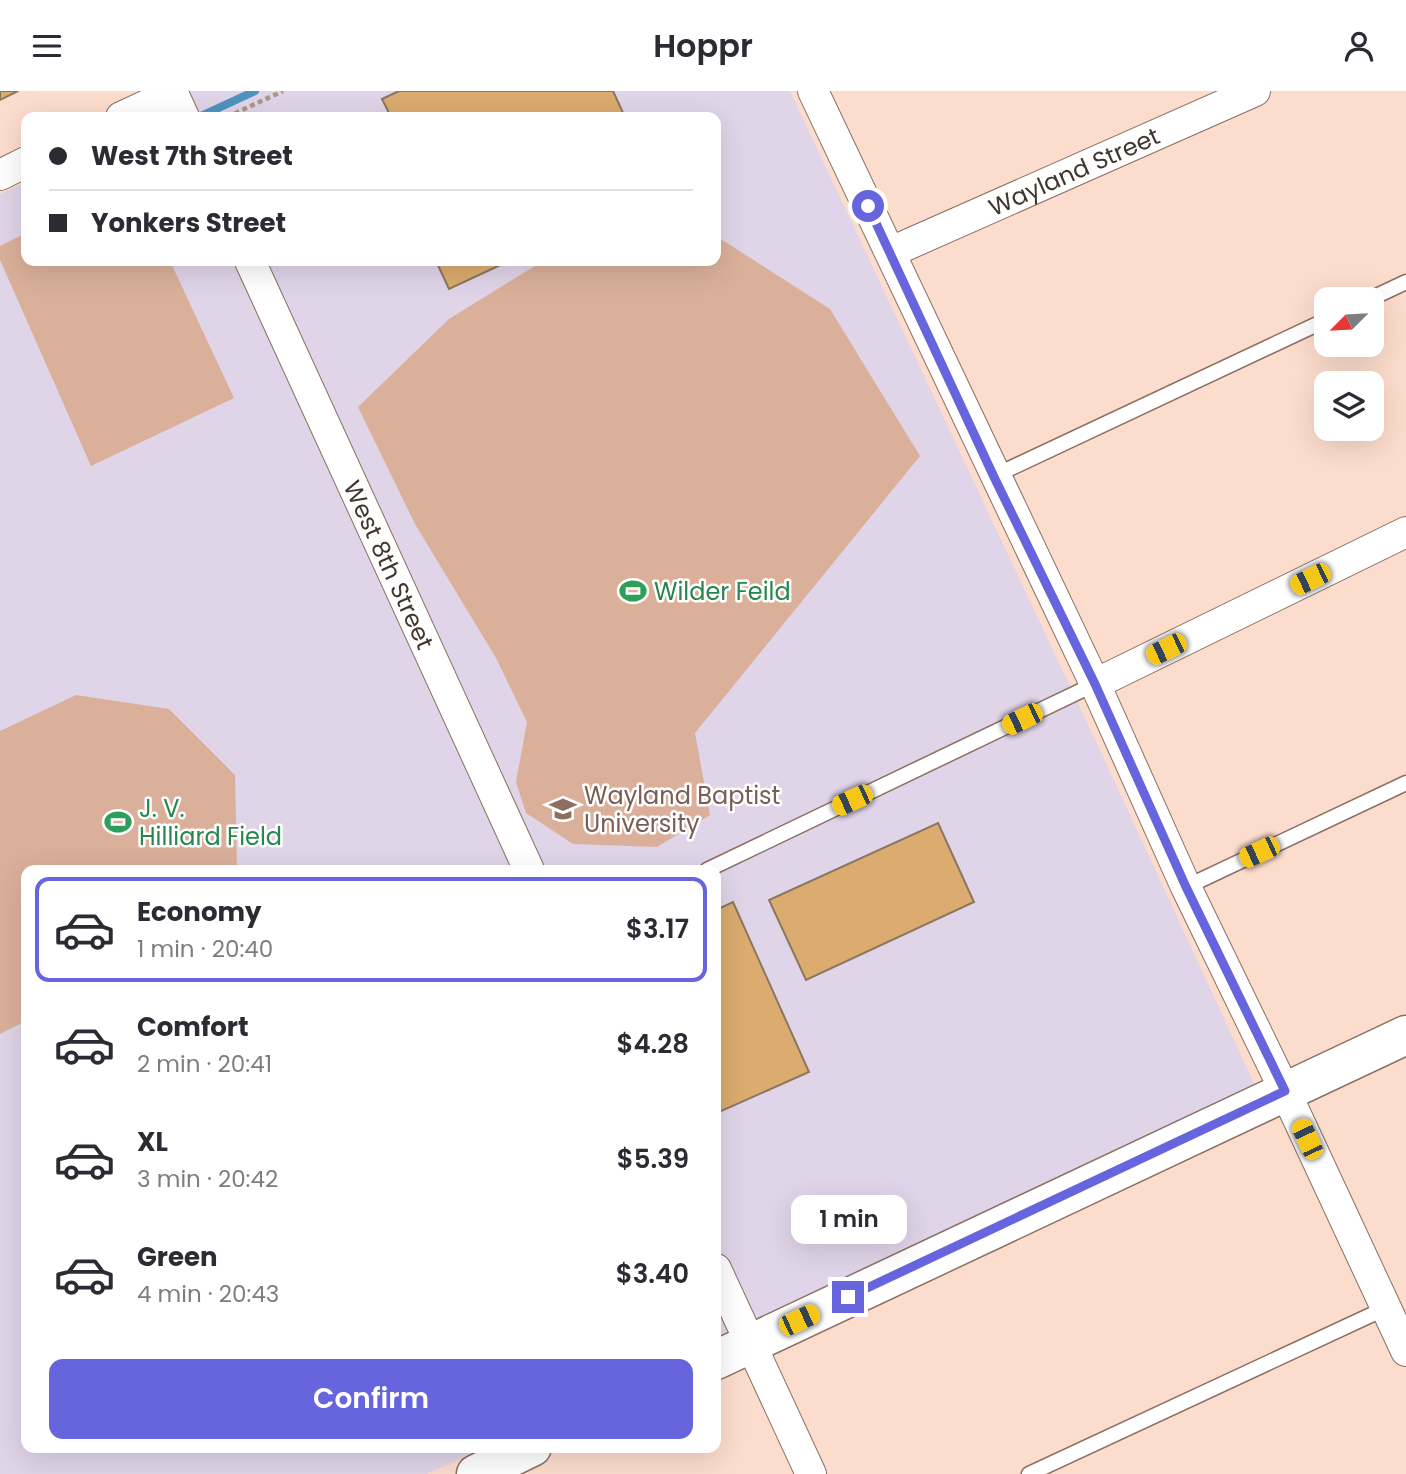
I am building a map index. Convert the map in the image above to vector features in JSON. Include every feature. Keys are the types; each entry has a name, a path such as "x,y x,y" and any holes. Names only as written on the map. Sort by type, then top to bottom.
{"street":[{"path":"813,91 891,252 994,477 1095,684 1186,887 1406,1351"},
{"name":"Wayland Street","path":"891,252 1255,91"},
{"path":"137,112 176,100"},
{"path":"0,175 21,164"},
{"name":"West 8th Street","path":"252,266 527,865"},
{"path":"1095,684 1406,532"},
{"path":"721,1358 1406,1035"},
{"path":"721,1280 811,1474"},
{"path":"476,1474 520,1453"}],"lane":[{"path":"1384,292 1406,282"},
{"path":"994,477 1314,326"},
{"path":"717,865 1095,684"},
{"path":"1186,887 1406,783"},
{"path":"1029,1474 1386,1308"}],"path":[{"path":"238,112 283,91"}],"shaded area":[{"name":"Wayland Baptist University","path":"144,91 790,91 1257,1090 721,1338 721,865 21,865 21,1453 472,1453 427,1474 0,1474 0,194 21,184 21,266 721,266 721,112 154,112"},
{"path":"21,236 21,266 172,266 234,398 91,466 0,260 0,246"},
{"name":"Wilder Feild","path":"721,239 830,309 920,456 695,733 710,815 657,847 573,844 526,813 516,782 527,722 496,658 415,524 358,407 449,319 535,266 721,266"},
{"name":"J. V. Hilliard Field","path":"76,695 169,709 235,775 237,865 21,865 21,1024 0,1034 0,731"}],"building":[{"path":"0,91 18,91 0,100"},
{"path":"399,91 613,91 623,112 388,112 382,99"},
{"path":"438,266 498,266 449,289"},
{"path":"938,823 974,902 806,980 769,900"},
{"path":"733,902 809,1072 721,1111 721,908"}],"waterway":[{"path":"210,112 255,91"}],"place":[{"name":"Wilder Feild","path":"633,591"},
{"name":"Wayland Baptist University","path":"563,809"},
{"name":"J. V. Hilliard Field","path":"118,822"}],"route":[{"path":"848,1297 1285,1091 1186,887 1095,684 994,477 868,206"}]}
